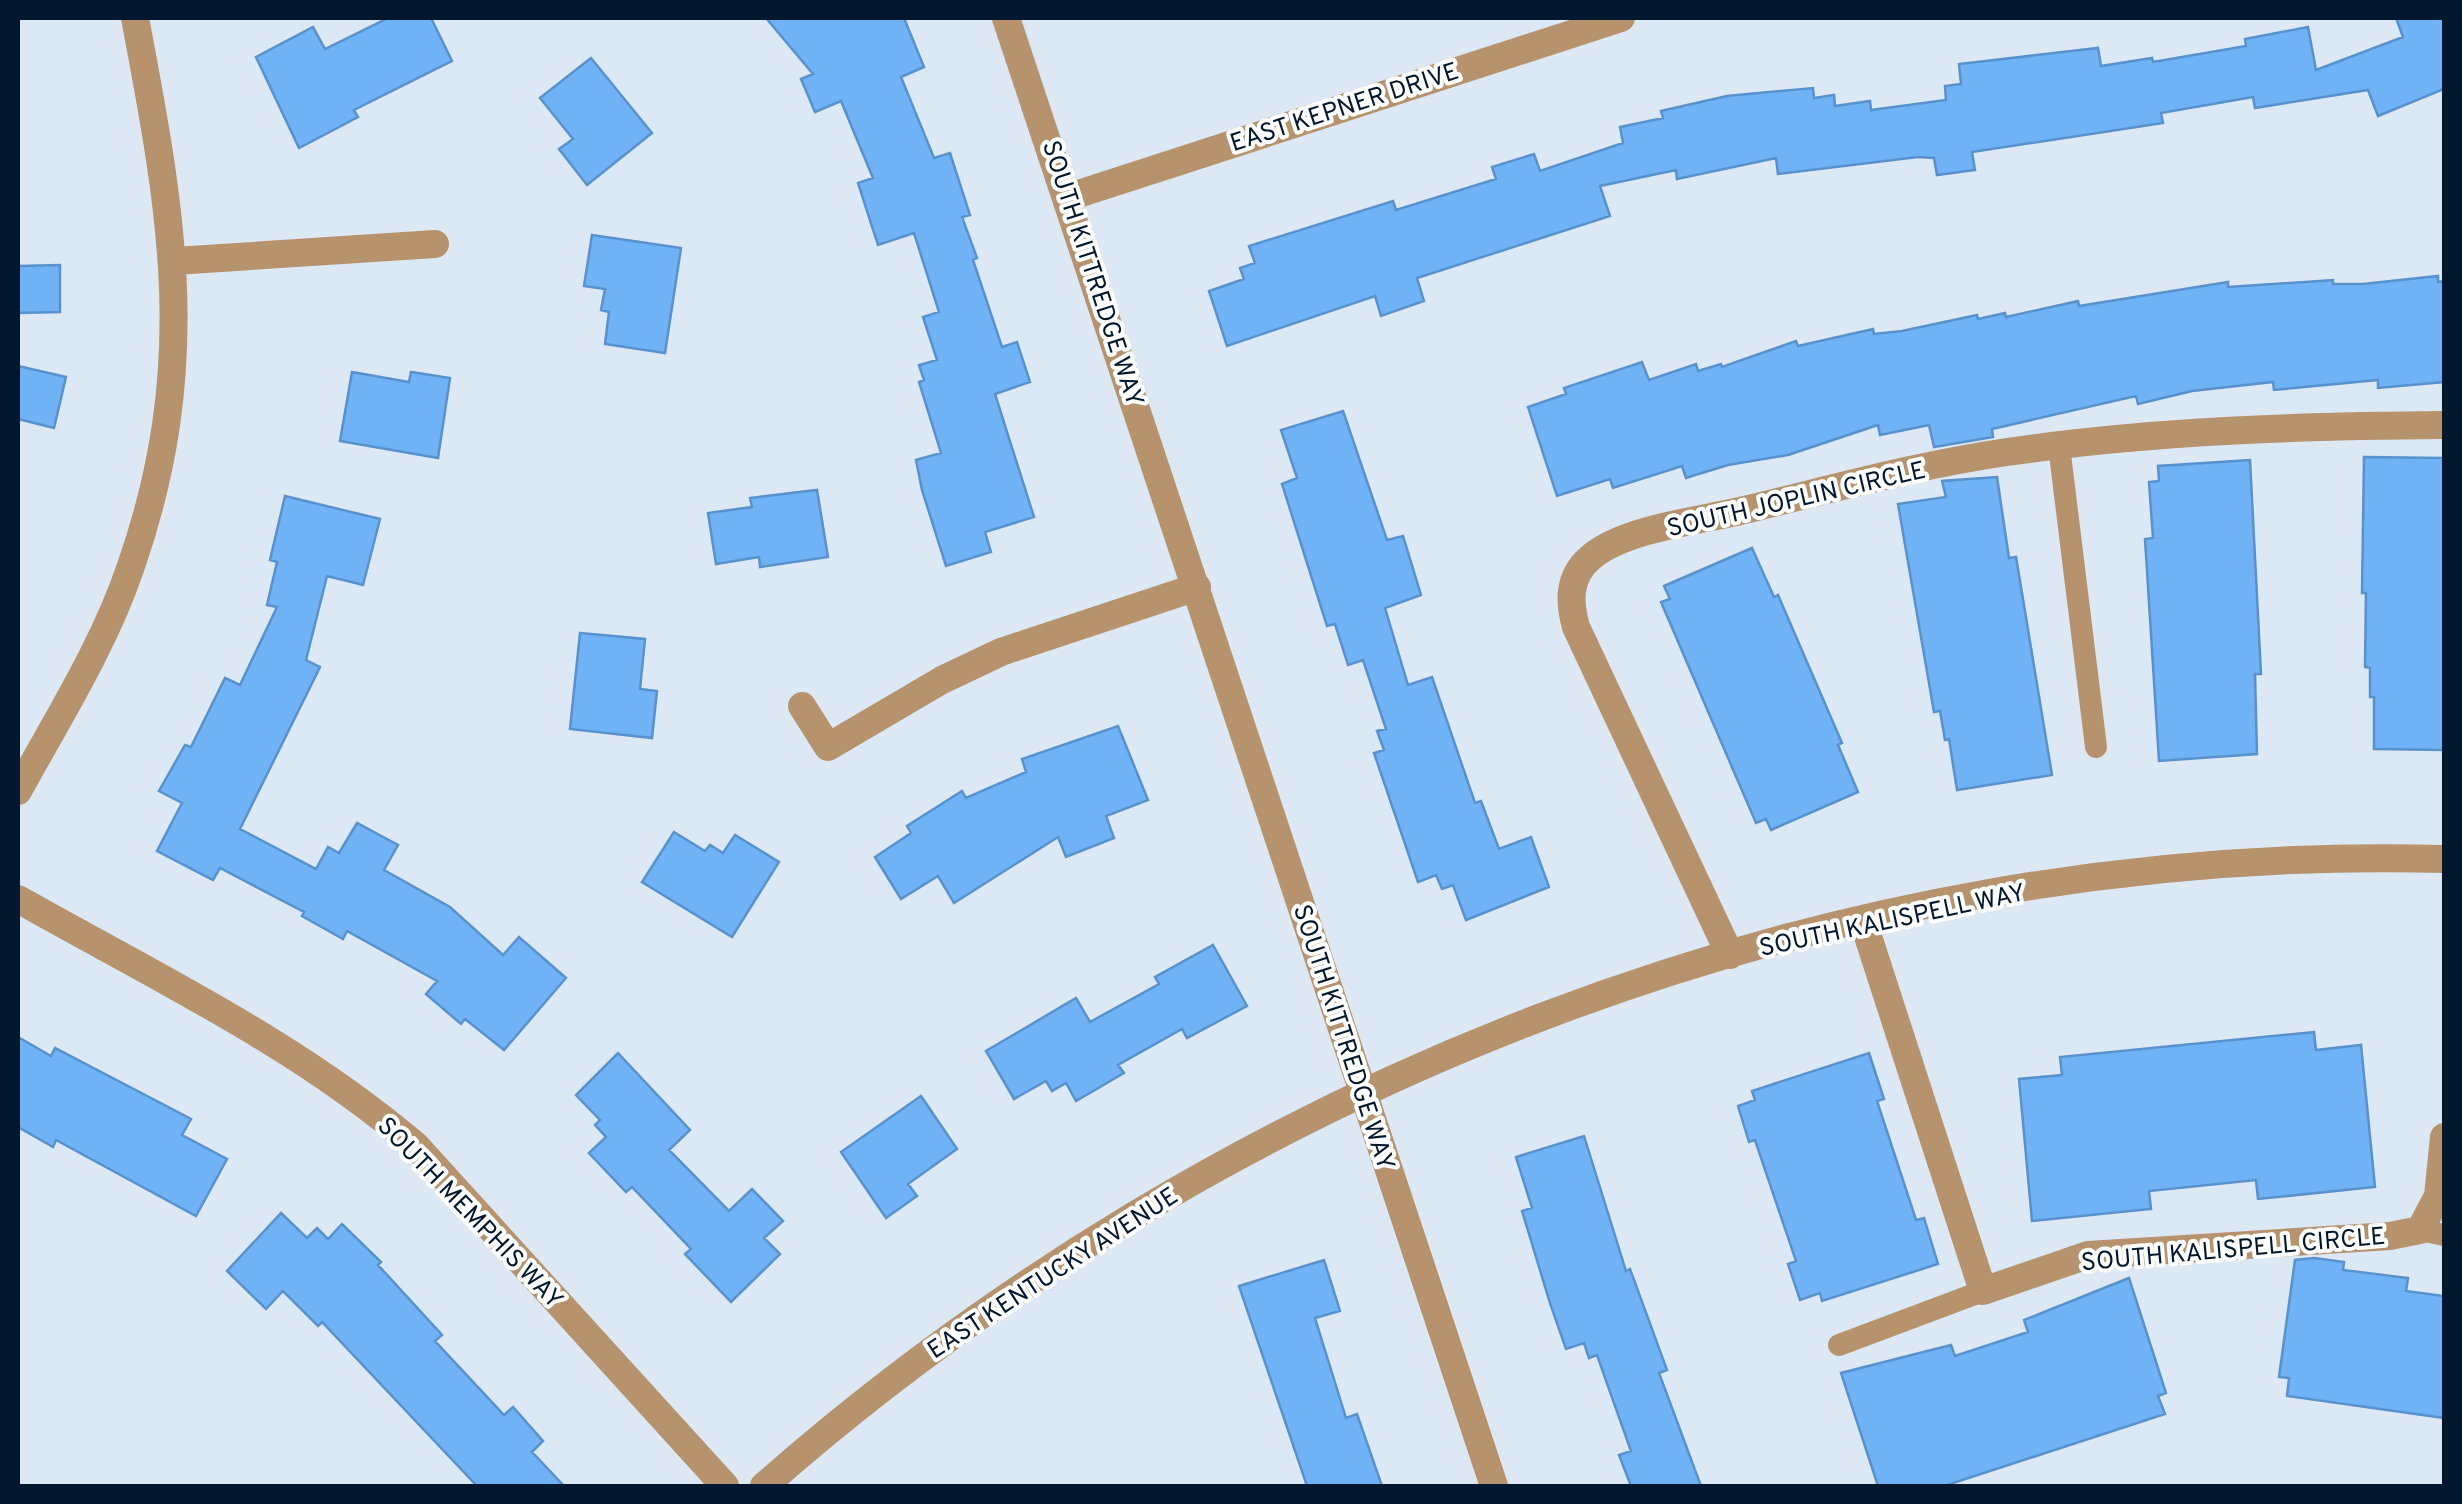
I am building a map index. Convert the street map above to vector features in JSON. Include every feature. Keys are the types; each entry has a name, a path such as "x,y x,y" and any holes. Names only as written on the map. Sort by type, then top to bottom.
{"street":[{"path":"18,791 100,642 130,568 154,492 169,414 176,335 174,261 163,169 134,18"},
{"name":"SOUTH KITTREDGE WAY","path":"1006,18 1069,197 1494,1486"},
{"name":"EAST KEPNER DRIVE","path":"1069,197 1621,18"},
{"path":"174,261 434,244"},
{"name":"SOUTH JOPLIN CIRCLE","path":"1730,955 1576,627 1570,603 1574,578 1590,557 1639,534 1884,476 2058,446 2342,426 2444,425"},
{"path":"802,706 828,747 942,680 1002,652 1197,587"},
{"name":"SOUTH KALISPELL WAY","path":"1364,1092 1513,1028 1730,955 1863,921 2028,888 2162,871 2296,861 2444,859"},
{"name":"SOUTH MEMPHIS WAY","path":"18,899 302,1058 362,1100 416,1146 726,1486"},
{"path":"1863,921 1982,1292"},
{"name":"EAST KENTUCKY AVENUE","path":"764,1486 922,1356 1028,1281 1248,1149 1364,1092"},
{"name":"SOUTH KALISPELL CIRCLE","path":"1982,1292 2088,1255 2432,1232 2444,1137"}],"lane":[{"path":"2058,446 2096,747"},
{"path":"1839,1345 1982,1292"}],"building":[{"path":"388,18 431,18 452,61 354,110 358,117 299,148 256,57 313,27 325,49"},
{"path":"766,18 904,18 924,67 901,77 934,158 950,153 970,215 962,217 977,258 973,260 1002,347 1017,342 1030,382 995,394 1034,517 985,532 991,552 946,566 922,490 916,460 941,453 919,382 924,380 919,365 937,360 923,317 939,312 914,233 878,245 858,183 873,178 841,101 815,112 801,79 813,74"},
{"path":"2396,18 2444,18 2444,89 2378,116 2368,90 2255,108 2253,97 2161,113 2163,123 1972,152 1975,170 1937,175 1934,158 1918,157 1778,174 1776,158 1677,179 1676,170 1600,186 1610,216 1417,278 1424,301 1381,316 1375,296 1227,346 1209,291 1244,279 1240,268 1255,263 1249,246 1393,201 1396,210 1496,179 1492,167 1534,154 1540,171 1623,143 1620,127 1663,118 1661,111 1727,96 1813,88 1814,98 1834,95 1835,106 1870,101 1871,110 1946,100 1945,86 1961,84 1959,64 2098,48 2101,66 2152,58 2153,62 2246,46 2245,39 2308,27 2316,70 2403,37"},
{"path":"591,58 652,133 587,185 559,149 573,139 540,98"},
{"path":"592,235 681,248 665,353 605,344 609,312 601,310 605,289 584,286"},
{"path":"60,265 60,312 18,313 18,266"},
{"path":"2438,276 2438,282 2444,281 2444,382 2378,388 2378,380 2274,390 2273,382 2192,391 2138,404 2136,396 1992,429 1993,437 1934,447 1929,425 1880,435 1878,425 1788,455 1728,465 1686,478 1682,466 1613,488 1610,479 1557,496 1528,407 1566,394 1564,388 1642,362 1649,380 1696,364 1698,371 1721,364 1722,367 1796,341 1798,346 1873,329 1874,334 1902,331 1977,315 1978,319 2005,313 2006,317 2078,301 2079,306 2228,282 2228,287 2333,280 2333,284 2363,284"},
{"path":"18,366 66,377 54,428 18,419"},
{"path":"352,372 409,382 411,372 450,378 438,458 340,441"},
{"path":"1343,411 1387,540 1403,536 1421,595 1385,608 1408,685 1432,677 1475,803 1481,801 1499,849 1531,837 1549,887 1466,920 1453,885 1442,889 1436,875 1418,882 1374,753 1384,750 1377,731 1386,729 1363,660 1348,665 1335,624 1327,626 1282,484 1297,478 1281,430"},
{"path":"2364,457 2444,458 2444,750 2374,749 2374,697 2370,697 2370,668 2365,667 2366,593 2362,593"},
{"path":"2250,460 2261,674 2255,674 2257,754 2159,761 2145,539 2153,538 2149,482 2159,481 2158,466"},
{"path":"1997,477 2009,558 2016,557 2052,775 1957,790 1949,739 1945,740 1940,711 1934,712 1898,504 1946,497 1942,481"},
{"path":"817,490 828,557 760,567 759,557 716,564 708,513 752,507 750,498"},
{"path":"285,496 380,519 363,585 327,576 306,660 320,667 240,829 316,869 328,847 339,853 357,823 398,845 384,870 450,907 503,955 519,937 566,978 504,1050 465,1019 461,1024 426,994 437,981 347,931 343,939 302,916 304,912 220,868 213,880 157,851 182,803 159,791 185,745 191,747 225,678 240,685 277,607 267,605 277,562 270,560"},
{"path":"1752,548 1774,597 1778,595 1842,743 1838,745 1858,792 1771,830 1766,819 1756,823 1661,602 1670,599 1664,586"},
{"path":"580,633 645,639 640,689 657,691 652,738 570,729"},
{"path":"1118,726 1148,800 1106,816 1114,838 1066,857 1058,837 954,903 938,876 901,899 875,857 911,833 907,826 962,791 966,798 1026,772 1022,759"},
{"path":"674,832 705,851 710,845 723,853 735,835 779,862 732,937 642,882"},
{"path":"1213,945 1247,1006 1187,1038 1182,1029 1118,1065 1124,1073 1076,1101 1066,1083 1052,1091 1046,1081 1014,1099 986,1051 1076,998 1090,1022 1159,984 1155,977"},
{"path":"2314,1032 2316,1050 2361,1045 2375,1187 2258,1199 2256,1180 2149,1191 2151,1209 2032,1221 2019,1079 2062,1075 2060,1057"},
{"path":"18,1037 51,1056 55,1048 191,1119 182,1135 227,1159 196,1216 56,1140 53,1147 18,1127"},
{"path":"618,1053 690,1130 669,1150 729,1211 752,1189 783,1221 764,1238 780,1254 731,1302 685,1254 691,1249 632,1187 626,1192 589,1153 606,1137 595,1125 600,1120 576,1095"},
{"path":"1869,1053 1884,1099 1877,1101 1916,1220 1924,1218 1938,1264 1822,1301 1820,1293 1800,1300 1788,1264 1796,1261 1755,1140 1749,1142 1738,1106 1755,1100 1752,1091"},
{"path":"921,1096 957,1149 908,1184 917,1196 886,1218 841,1152"},
{"path":"1584,1136 1626,1271 1630,1269 1667,1370 1659,1373 1701,1486 1631,1486 1619,1455 1631,1451 1597,1355 1589,1358 1584,1343 1566,1349 1550,1303 1522,1211 1532,1208 1516,1157"},
{"path":"281,1213 307,1238 317,1228 328,1239 342,1224 381,1262 378,1265 442,1335 435,1341 504,1415 513,1407 543,1441 532,1452 564,1486 477,1486 322,1322 318,1326 283,1291 266,1309 227,1271"},
{"path":"1324,1260 1340,1311 1315,1318 1346,1418 1357,1414 1382,1486 1307,1486 1239,1286"},
{"path":"2295,1260 2344,1262 2343,1270 2408,1278 2406,1291 2444,1296 2444,1418 2287,1396 2289,1378 2279,1377"},
{"path":"2129,1278 2166,1393 2158,1396 2165,1414 1944,1486 1878,1486 1841,1373 1951,1345 1955,1356 2028,1332 2024,1320"}]}
